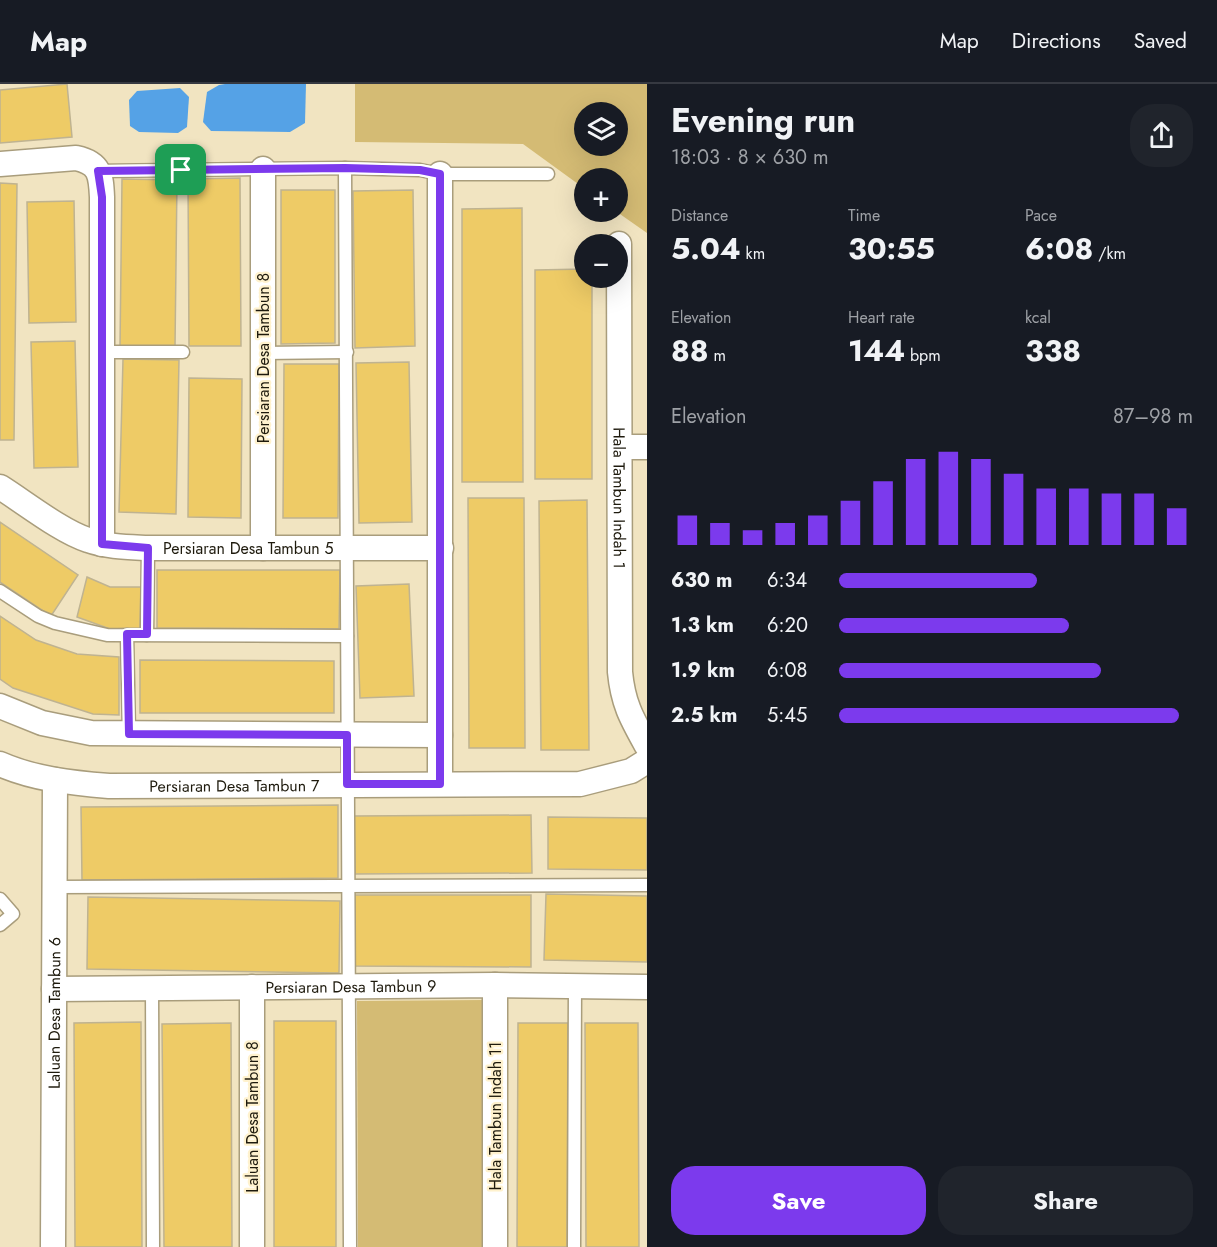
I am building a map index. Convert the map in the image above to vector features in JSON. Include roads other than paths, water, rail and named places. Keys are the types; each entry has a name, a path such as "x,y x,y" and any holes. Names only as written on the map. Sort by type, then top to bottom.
{"street":[{"path":"0,164 76,158 93,164 98,171 102,197 102,544"},
{"name":"Persiaran Desa Tambun 8","path":"263,169 263,548"},
{"path":"440,174 440,784"},
{"name":"Hala Tambun Indah 1","path":"619,288 622,695 647,746"},
{"path":"620,447 647,447"},
{"name":"Persiaran Desa Tambun 5","path":"0,487 71,532 86,540 102,544 148,548 441,548"},
{"path":"0,706 42,723 91,733 440,735"},
{"name":"Persiaran Desa Tambun 7","path":"0,764 27,774 55,780 109,786 580,784 631,771 647,761"},
{"name":"Laluan Desa Tambun 6","path":"53,1247 55,780"},
{"name":"Persiaran Desa Tambun 9","path":"54,989 495,985 647,987"},
{"name":"Hala Tambun Indah 11","path":"495,985 495,1247"},
{"name":"Laluan Desa Tambun 8","path":"252,987 252,1247"}],"lane":[{"path":"98,171 345,168 420,170 440,174 548,174"},
{"path":"345,168 350,1247"},
{"path":"102,352 183,352"},
{"path":"263,353 347,352"},
{"path":"147,634 148,548"},
{"path":"0,591 38,616 90,632 347,636"},
{"path":"127,634 129,734"},
{"path":"55,887 647,885"},
{"path":"0,899 13,914 0,925"},
{"path":"574,985 574,1247"},
{"path":"153,988 153,1247"}],"water":[{"path":"225,84 306,84 305,123 290,132 211,131 203,122 207,92"},
{"path":"180,88 189,97 187,127 178,133 139,132 130,126 129,100 137,91"}]}
